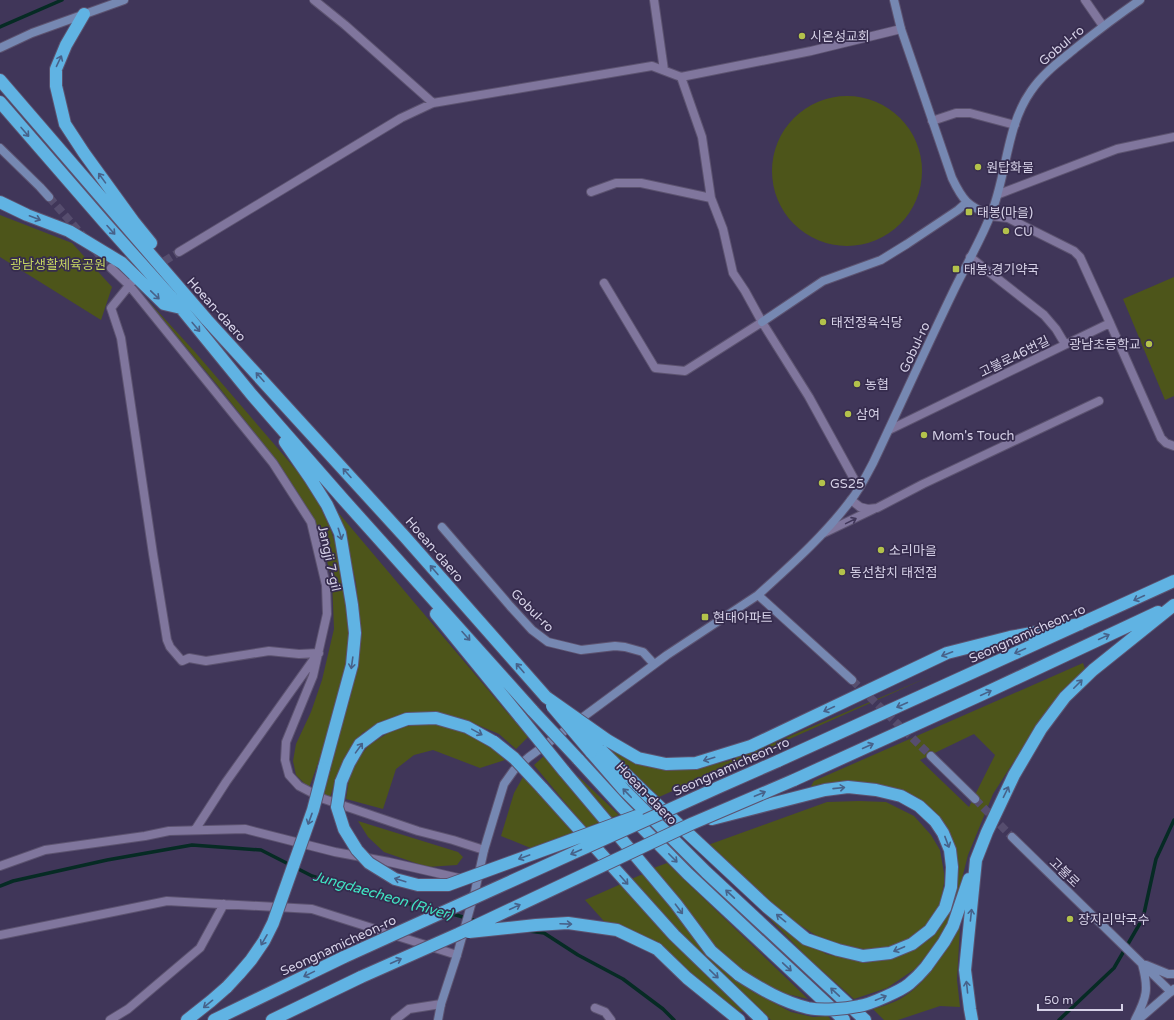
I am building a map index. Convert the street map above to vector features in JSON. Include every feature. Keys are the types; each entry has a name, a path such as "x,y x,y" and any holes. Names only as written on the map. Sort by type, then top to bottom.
{"highway":[{"path":"84,14 66,45 56,69 56,86 65,124 134,222 177,274 180,288"},
{"name":"Hoean-daero","path":"0,80 207,320 405,537 546,697 556,712 598,746 624,790 706,872 865,1019"},
{"name":"Hoean-daero","path":"0,102 104,223 181,308 252,395 343,499 533,711 688,874 844,1020"},
{"path":"0,202 27,215 69,231 122,262 164,304 181,308"},
{"path":"187,1020 228,987 251,960 264,941 273,923 313,810 352,665 354,639 352,605 340,533 327,505 310,478 252,395"},
{"path":"343,499 564,772 676,904 711,951 739,975 759,988 786,1001 809,1008 830,1009 860,1006 889,995 908,985 926,967 944,942 953,926 987,832 1014,775 1041,729 1065,697 1094,670 1174,605"},
{"name":"Seongnamicheon-ro","path":"214,1020 344,957 1174,581"},
{"path":"272,1020 361,977 458,934 691,824 794,780 1174,605"},
{"path":"598,746 638,758 666,764 696,763 751,746 947,653 1010,637 1080,624"},
{"path":"546,697 647,795 767,907 806,939 838,950 863,956 890,953 912,944 930,930 945,908 951,887 952,867 950,850 943,833 935,821 919,806 901,796 876,790 848,787 825,790 691,824"},
{"path":"719,787 513,861 448,885 418,885 395,879 369,863 357,850 344,829 337,807 341,782 349,763 360,744 380,729 407,719 436,718 467,727 494,742 514,758 542,788 674,935 761,1019"},
{"path":"972,1020 965,970 976,860"},
{"path":"458,934 568,923 617,930 657,949 686,978 739,1020"}],"street":[{"path":"0,48 32,33 124,0"},
{"path":"314,0 351,30 433,103"},
{"path":"654,0 664,70"},
{"path":"894,0 901,29 952,178 958,190 967,202 974,208 991,216 1008,218 1074,251 1080,257 1160,438 1166,443 1174,446"},
{"path":"1085,0 1103,26"},
{"name":"Gobul-ro","path":"484,850 504,784 514,770 529,757 654,664 758,595 805,553 824,533 851,500 859,488 888,430 991,216 999,194 1015,125 1030,92 1040,79 1054,66 1134,2"},
{"path":"179,252 401,118 433,103 652,66 681,77 810,51 901,29"},
{"path":"681,77 702,137 711,198 723,229 733,273 762,322 810,397 859,488"},
{"path":"932,121 956,113 970,113 1015,125"},
{"path":"999,194 1118,149 1174,137"},
{"path":"0,148 49,197"},
{"path":"591,192 616,183 641,184 711,198"},
{"path":"604,283 655,368 685,371 823,281 881,260 945,219 967,202"},
{"path":"970,258 1044,315 1056,329 1065,344"},
{"name":"Jangji 7-gil","path":"111,268 131,283 273,463 311,522 326,585 327,614 313,676 286,742 285,760 289,775 299,786 324,799 418,831 484,850"},
{"path":"131,283 111,308 121,338 153,554 167,640 170,647 182,661 190,658 206,661 269,651 298,654 319,652"},
{"name":"고불로46번길","path":"888,430 1065,344 1110,324"},
{"path":"824,533 923,484 1099,401"},
{"path":"851,500 860,507 868,509 877,508"},
{"name":"Gobul-ro","path":"442,527 528,626 548,642 581,650 615,646 625,647 643,652 654,664"},
{"path":"758,595 852,680"},
{"path":"195,830 226,782 319,652"},
{"path":"931,756 975,799"},
{"path":"0,866 45,850 145,836 169,831 245,829 335,852 390,862 476,886"},
{"name":"고불로","path":"1012,837 1102,923 1141,963"},
{"path":"438,1020 441,1004 457,955 476,886 484,850"},
{"path":"0,935 167,901 312,909 457,955"},
{"path":"110,1020 128,1009 200,948 224,904"},
{"path":"1141,963 1168,974 1174,974"},
{"path":"1136,1020 1172,991 1141,963"},
{"path":"1136,1020 1143,1005 1146,992 1146,978 1141,963"},
{"path":"395,1020 409,1008 441,1004"},
{"path":"594,1008 605,1012 611,1020"}],"green space":[{"path":"847,96 876,102 900,118 916,142 922,171 916,200 900,224 876,240 847,246 818,240 794,224 778,200 772,171 778,142 794,118 818,102"},
{"name":"광남생활체육공원","path":"0,215 72,243 112,287 101,320 0,257"},
{"path":"1174,277 1174,396 1165,400 1123,299"},
{"path":"141,293 195,352 304,479 315,495 332,533 343,570 348,621 348,655 340,691 325,744 309,788 296,775 293,761 296,744 311,712 322,680 334,629 332,580 319,531 308,509 280,465 218,386"},
{"path":"331,504 528,737 516,749 499,734 461,718 429,712 408,714 386,721 362,733 335,781 330,798 322,794 352,690 357,662 359,617 356,583 347,545"},
{"path":"1083,663 1085,669 1056,700 1023,747 993,794 968,855 955,906 943,936 915,969 887,988 854,999 809,959 760,909 826,954 866,963 902,955 930,939 946,917 955,852 901,791 814,789 811,786 814,781","holes":["974,734 995,755 969,807 920,760"]},
{"path":"931,676 659,797 611,751 688,768 712,765 728,761 776,742"},
{"path":"419,724 447,724 473,734 496,750 505,760 480,768 433,750 414,755 396,769 383,809 346,799 349,779 357,760 369,745 396,728"},
{"path":"544,756 601,822 586,828 534,765"},
{"path":"578,776 619,815 610,818 580,782"},
{"path":"523,777 575,833 533,849 501,836 514,793"},
{"path":"827,802 886,802 914,816 931,835 940,850 944,873 944,883 940,905 932,920 915,936 891,949 868,950 836,943 817,936 787,917 708,845"},
{"path":"358,821 458,852 463,857 457,865 427,867 384,852 368,837"},
{"path":"667,863 808,999 783,993 763,983 733,964 720,952 651,869"},
{"path":"643,874 694,936 731,975 753,992 791,1012 813,1017 828,1016 831,1020 771,1020 698,952 629,880"},
{"path":"621,884 744,1012 739,1011 657,949 611,929 585,900"},
{"path":"960,926 957,980 960,1007 940,1006 898,1020 884,1020 873,1009 894,1002 915,988 940,959"}],"waterway":[{"path":"0,27 62,0"},
{"name":"Jungdaecheon (River)","path":"1059,1020 1114,968 1143,918 1156,859 1174,820"},
{"name":"Jungdaecheon (River)","path":"0,886 13,881 107,860 192,845 261,850 312,876 362,892 439,911"},
{"name":"Jungdaecheon (River)","path":"449,913 477,921"},
{"name":"Jungdaecheon (River)","path":"529,931 544,933 578,955 623,979 663,1009 674,1020"}],"tunnel":[{"path":"49,197 83,236"},
{"path":"94,249 111,268"},
{"path":"144,274 179,252"},
{"path":"852,680 931,756"},
{"path":"975,799 1012,837"}],"place":[{"name":"시온성교회","path":"802,36"},
{"name":"원탑화물","path":"978,167"},
{"name":"태봉(마을)","path":"969,212"},
{"name":"CU","path":"1006,231"},
{"name":"태봉.경기약국","path":"956,269"},
{"name":"태전정육식당","path":"823,322"},
{"name":"광남초등학교","path":"1149,344"},
{"name":"농협","path":"857,384"},
{"name":"삼여","path":"848,414"},
{"name":"Mom's Touch","path":"924,435"},
{"name":"GS25","path":"822,483"},
{"name":"소리마을","path":"881,550"},
{"name":"동선참치 태전점","path":"842,572"},
{"name":"현대아파트","path":"705,617"},
{"name":"장지리막국수","path":"1070,919"}]}
